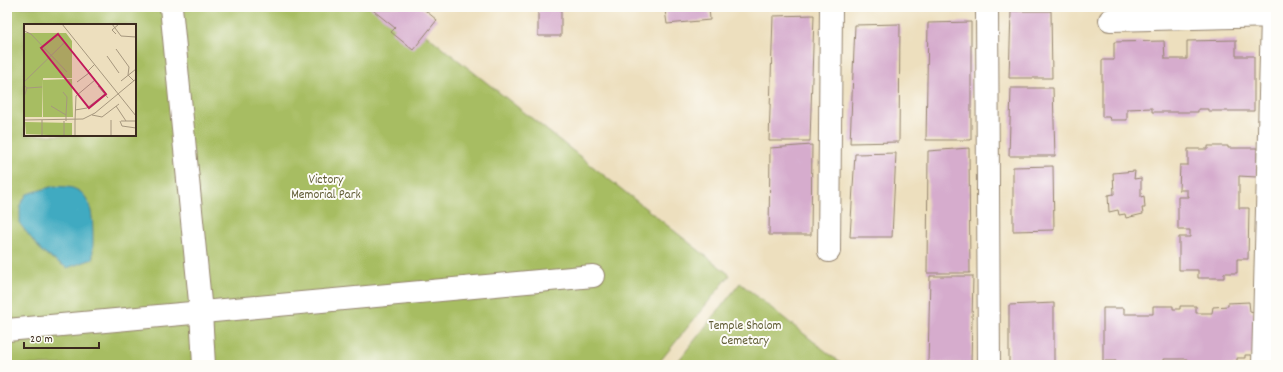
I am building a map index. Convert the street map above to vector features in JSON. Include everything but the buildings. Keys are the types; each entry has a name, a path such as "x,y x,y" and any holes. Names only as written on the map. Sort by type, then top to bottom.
{"lane":[{"path":"171,7 201,312 204,365"},
{"path":"829,251 832,7"},
{"path":"987,7 989,365"},
{"path":"1110,20 1274,16 1271,197 1263,365"},
{"path":"7,330 593,276"}],"green space":[{"name":"Victory Memorial Park","path":"7,7 391,7 730,275 657,365 7,365"},
{"name":"Temple Sholom Cemetary","path":"740,283 843,365 675,365"}],"water":[{"path":"54,186 73,188 82,193 91,209 93,259 67,268 42,252 20,224 20,205 27,194"}]}
